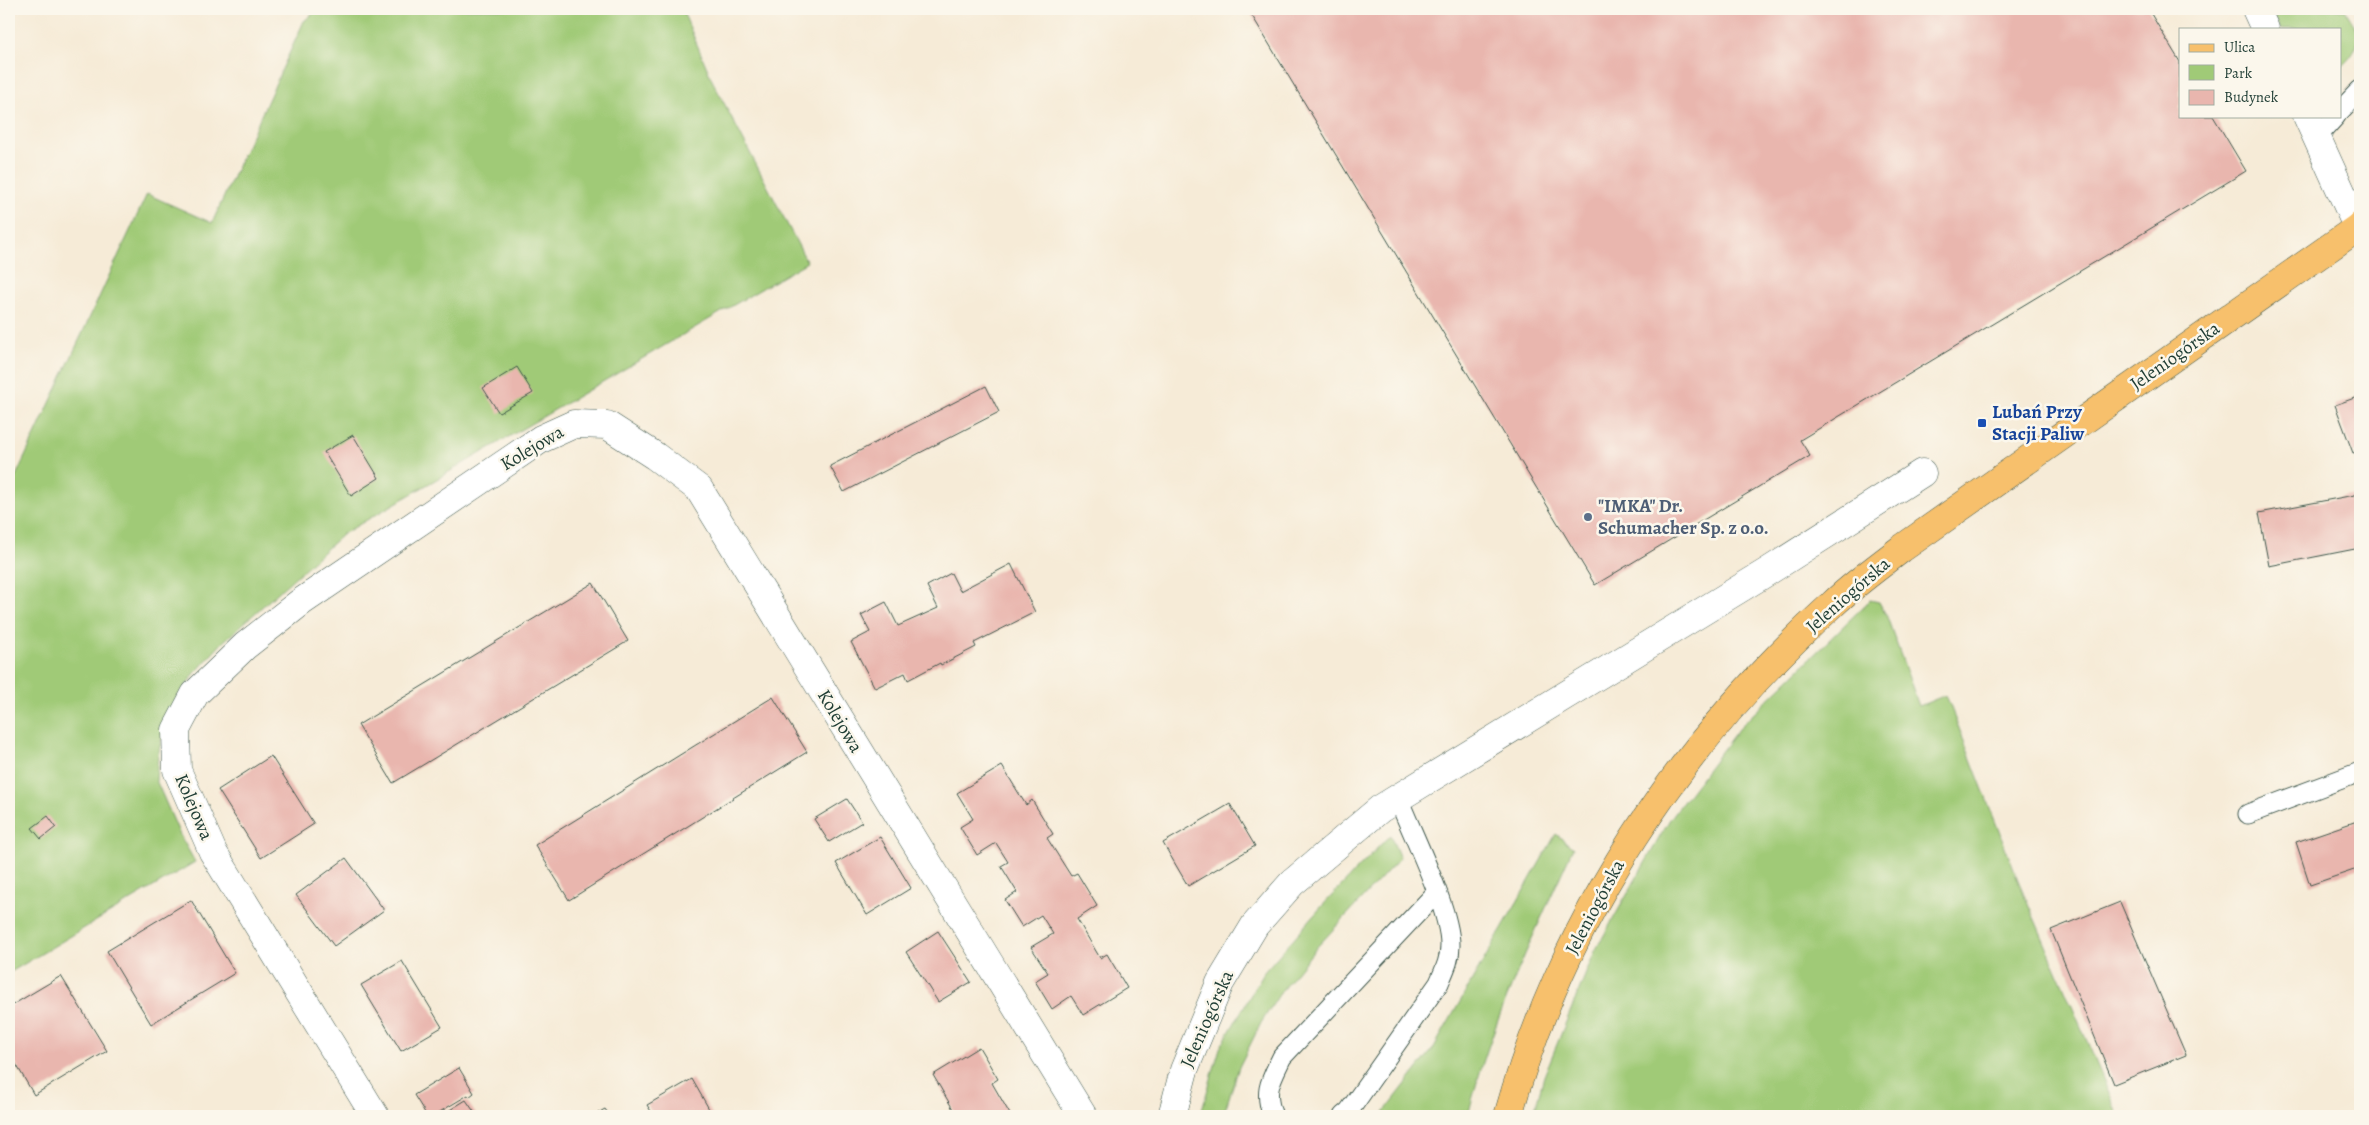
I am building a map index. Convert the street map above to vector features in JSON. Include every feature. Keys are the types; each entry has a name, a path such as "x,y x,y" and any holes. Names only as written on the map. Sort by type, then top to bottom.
{"main road":[{"name":"Jeleniogórska","path":"1508,1116 1516,1086 1546,1008 1576,939 1618,861 1677,772 1754,681 1833,603 1900,549 2359,229"}],"street":[{"path":"2256,9 2265,28"},
{"path":"2312,126 2359,229"},
{"name":"Kolejowa","path":"375,1116 213,852 177,770 176,730 195,694 244,646 301,602 541,439 574,424 607,425 655,456 699,489 1083,1116"},
{"name":"Jeleniogórska","path":"1172,1116 1184,1070 1220,983 1255,925 1292,883 1380,809 1767,572 1922,473"}],"lane":[{"path":"2342,109 2360,90"},
{"path":"2312,126 2331,118"},
{"path":"2248,814 2360,772"},
{"path":"1343,1116 1349,1111 1440,983 1448,961 1450,945 1448,928 1436,892 1398,798"},
{"path":"1273,1116 1267,1101 1271,1079 1282,1057 1436,892"}],"green space":[{"path":"319,9 682,9 712,80 807,262 343,534 223,642 195,673 178,696 165,724 158,756 156,780 180,835 195,862 9,973 9,491 147,194 212,223 304,21"},
{"path":"2271,9 2345,9 2356,28 2358,41 2354,51 2342,65 2342,28 2280,28"},
{"path":"1870,600 1879,602 1887,617 1919,706 1946,695 2018,880 2119,1116 1533,1116 1544,1076 1595,951 1670,819 1739,728"},
{"path":"1556,834 1573,848 1528,947 1501,1013 1477,1081 1468,1116 1381,1116 1433,1049"},
{"path":"1390,835 1400,858 1317,947 1282,990 1261,1023 1239,1067 1223,1116 1200,1116 1220,1048 1264,972 1323,905"}],"building":[{"path":"1248,9 2148,9 2179,60 2179,118 2214,118 2246,171 1800,440 1810,456 1595,585"},
{"path":"517,367 533,393 499,413 483,388"},
{"path":"986,386 999,412 844,492 830,466"},
{"path":"2360,396 2360,451 2353,453 2335,405"},
{"path":"353,435 379,478 351,496 324,452"},
{"path":"2360,494 2360,548 2269,566 2259,513"},
{"path":"1011,564 1035,612 974,643 976,647 941,665 940,663 908,680 905,673 875,688 851,642 870,632 861,615 886,602 898,626 938,608 927,586 951,573 960,591"},
{"path":"593,583 628,641 393,783 358,725"},
{"path":"773,697 807,752 569,900 535,845"},
{"path":"271,756 314,824 261,858 218,790"},
{"path":"1002,766 1026,805 1032,800 1053,834 1047,838 1071,876 1077,873 1097,906 1077,919 1100,958 1107,954 1127,988 1083,1015 1071,996 1052,1009 1035,981 1048,973 1031,947 1053,934 1041,915 1022,927 1005,900 1017,892 1001,866 1008,862 996,843 977,855 960,827 973,819 957,793"},
{"path":"847,799 862,822 829,842 814,819"},
{"path":"1230,804 1255,846 1188,886 1163,843"},
{"path":"48,816 56,827 41,839 32,828"},
{"path":"2360,820 2360,868 2310,885 2296,842"},
{"path":"880,837 911,888 867,915 836,863"},
{"path":"346,858 384,910 334,946 296,895"},
{"path":"191,900 235,973 151,1024 107,951"},
{"path":"2120,902 2186,1055 2114,1084 2051,930"},
{"path":"938,931 971,982 938,1002 906,952"},
{"path":"402,961 442,1027 401,1051 361,985"},
{"path":"61,976 107,1051 34,1095 9,1052 9,1007"},
{"path":"979,1047 998,1079 992,1083 1011,1116 957,1116 933,1075"},
{"path":"459,1068 474,1093 433,1116 427,1116 414,1095"},
{"path":"692,1079 713,1116 654,1116 647,1105"},
{"path":"466,1100 477,1116 440,1116"},
{"path":"605,1109 610,1116 592,1116"}],"place":[{"name":"Lubań Przy Stacji Paliw","path":"1982,423"},
{"name":"\"IMKA\" Dr. Schumacher Sp. z o.o.","path":"1588,517"}]}
